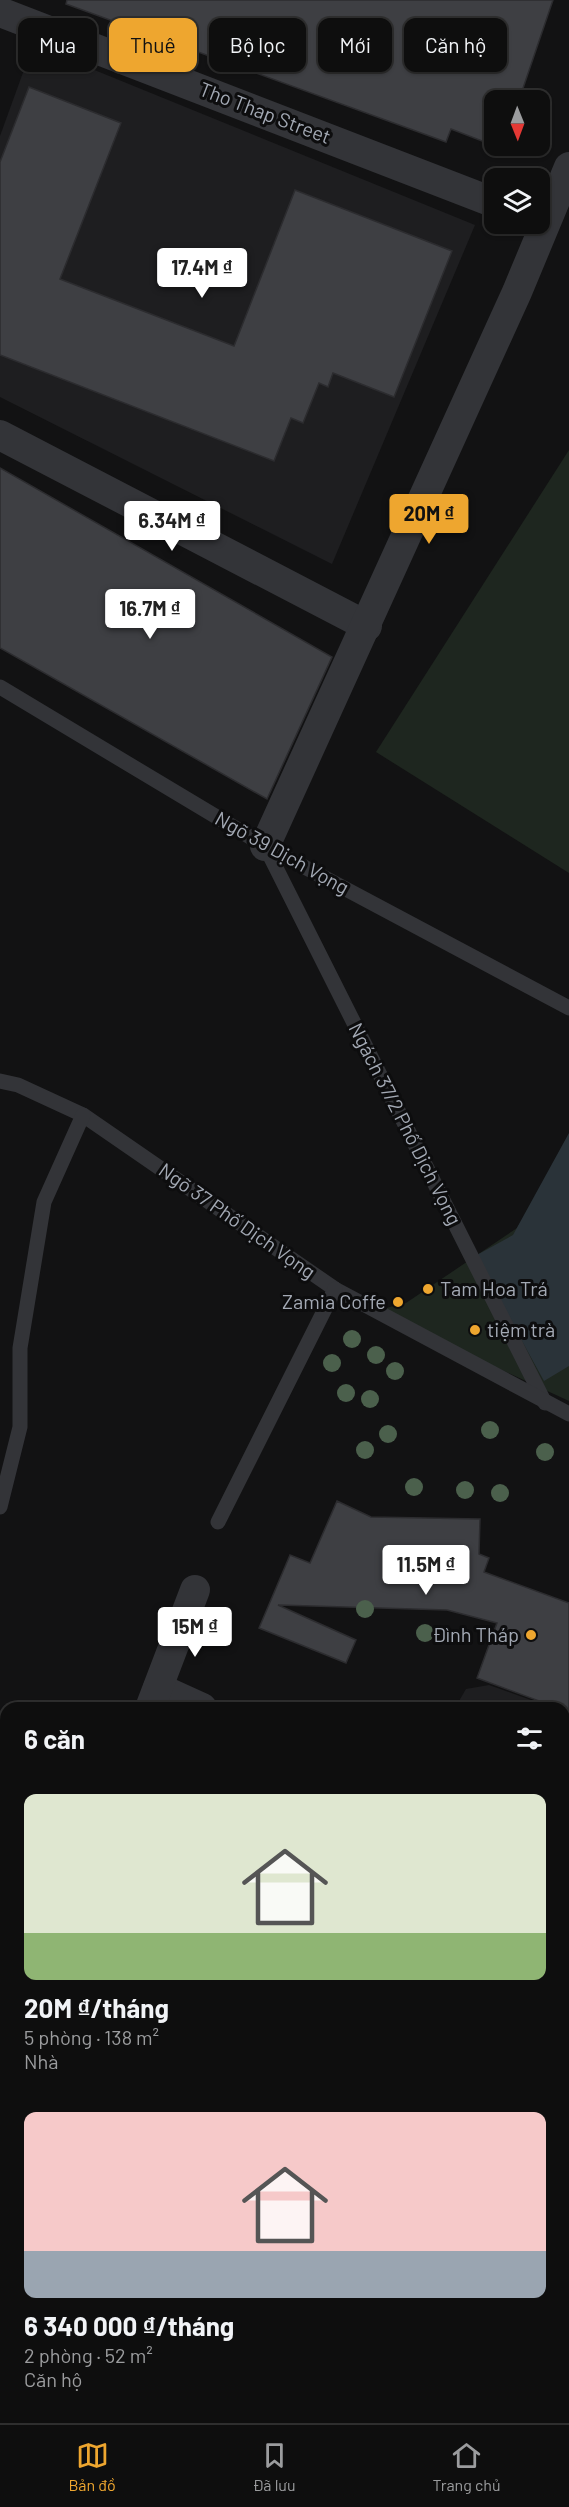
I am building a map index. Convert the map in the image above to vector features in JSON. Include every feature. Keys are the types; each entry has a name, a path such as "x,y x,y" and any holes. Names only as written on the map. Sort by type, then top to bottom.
{"street":[{"name":"Tho Thap Street","path":"4,14 484,199"},
{"path":"265,846 552,227 569,167"},
{"path":"0,435 367,626"},
{"path":"173,1702 154,1698 195,1590"}],"lane":[{"name":"Ngõ 39 Dịch Vọng","path":"0,687 265,846 569,1008"},
{"name":"Ngách 37/2 Phố Dịch Vọng","path":"265,846 545,1403"},
{"name":"Ngõ 37 Phố Dịch Vọng","path":"0,1081 18,1084 83,1115 335,1288 569,1414"},
{"path":"0,1507 20,1426 20,1348 44,1202 83,1115"},
{"path":"218,1522 335,1288"}],"shaded area":[{"path":"97,71 475,225 332,564 0,397 0,136 23,72"},
{"path":"569,450 569,873 376,752"},
{"path":"569,1133 569,1366 544,1381 475,1256 513,1235"},
{"path":"569,1142 569,1401 374,1311 406,1303 517,1228"},
{"path":"489,1685 536,1702 458,1702 466,1689"}],"building":[{"path":"67,0 553,0 522,90 484,90 484,142 451,129 446,142 253,72 306,72 306,18 209,18 209,56 197,52 197,18 109,20 66,4"},
{"path":"29,87 121,123 60,279 234,346 295,190 452,251 394,397 333,373 328,387 319,383 303,423 291,418 274,461 0,355 0,162"},
{"path":"0,468 332,657 267,799 0,648"},
{"path":"337,1501 371,1517 480,1519 479,1554 489,1558 484,1572 569,1603 569,1702 542,1702 477,1678 497,1623 447,1610 278,1605 356,1640 346,1663 259,1628 290,1555 310,1563"}],"place":[{"name":"Tam Hoa Trá","path":"428,1289"},
{"name":"Zamia Coffe","path":"398,1302"},
{"name":"tiệm trà","path":"475,1330"},
{"name":"Đình Tháp","path":"531,1635"}]}
